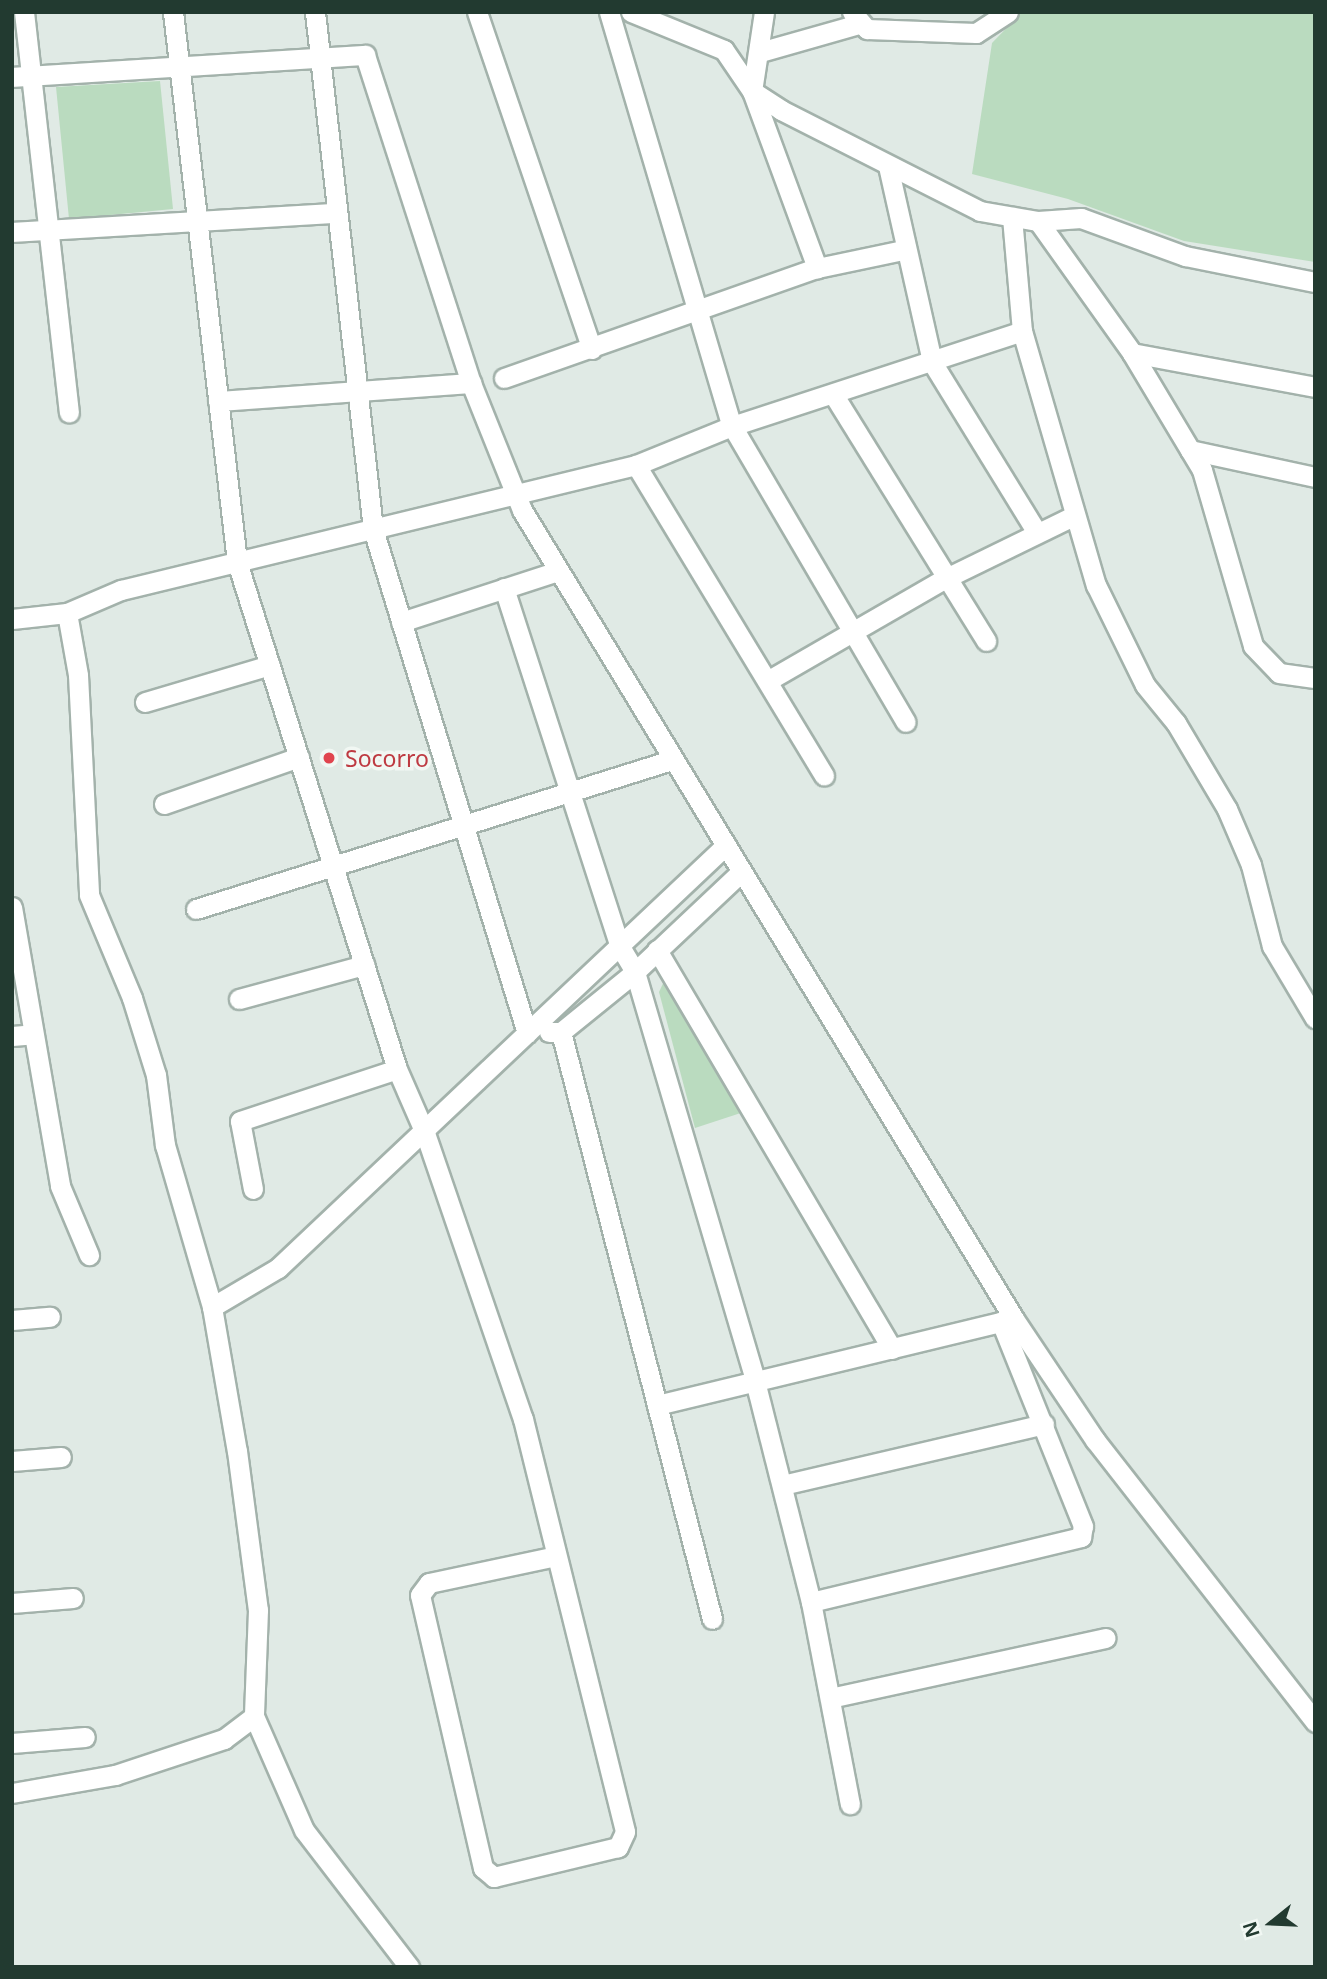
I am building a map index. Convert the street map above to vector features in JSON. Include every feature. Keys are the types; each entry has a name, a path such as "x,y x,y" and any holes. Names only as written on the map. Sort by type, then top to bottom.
{"street":[{"path":"24,12 22,76 50,230 69,412"},
{"path":"173,12 237,562 397,1069 425,1133 523,1419 625,1840 612,1849 495,1877 483,1868 420,1595 429,1583 556,1556"},
{"path":"315,12 335,213 373,530 527,1033"},
{"path":"477,12 592,349"},
{"path":"609,12 702,310 732,426 856,632 906,722"},
{"path":"631,12 724,50 752,91 817,268"},
{"path":"752,91 764,12"},
{"path":"760,52 856,18 976,33 1008,12"},
{"path":"22,76 358,52 370,62 471,383 517,499 671,760 803,964 1007,1320 1095,1440 1315,1722"},
{"path":"752,91 888,166 980,211 1038,221 1081,218 1185,256 1315,282"},
{"path":"888,166 903,250 932,362 1036,531"},
{"path":"12,232 335,213"},
{"path":"1012,218 1022,331 1073,516 1128,652 1227,809 1251,865 1272,946 1315,1018"},
{"path":"1038,221 1132,352 1202,470 1253,646 1279,673 1315,678"},
{"path":"504,378 817,268 903,250"},
{"path":"12,619 67,612 121,590 517,499 636,465 732,426 835,397 1022,331"},
{"path":"1132,352 1315,387"},
{"path":"218,401 471,383"},
{"path":"835,397 944,579 986,641"},
{"path":"1190,450 1315,477"},
{"path":"636,465 769,680 824,776"},
{"path":"769,680 944,579 1036,531 1073,516"},
{"path":"401,622 558,571"},
{"path":"504,588 620,945 635,972 755,1381 811,1602 850,1804"},
{"path":"67,612 78,675 89,895 132,998 156,1075 165,1145 212,1307 258,1610 254,1716 310,1840 409,1967"},
{"path":"145,702 270,665"},
{"path":"164,804 299,757"},
{"path":"196,909 671,760"},
{"path":"212,1307 278,1268 425,1133 726,845"},
{"path":"527,1033 561,1032 635,972 741,872"},
{"path":"12,907 60,1186 89,1255"},
{"path":"657,950 892,1349"},
{"path":"239,999 364,965"},
{"path":"561,1032 712,1619"},
{"path":"12,1035 33,1034"},
{"path":"253,1189 240,1121 397,1069"},
{"path":"12,1320 50,1317"},
{"path":"657,1405 1007,1320"},
{"path":"811,1602 1075,1543 1083,1525 1007,1320"},
{"path":"782,1485 1044,1424"},
{"path":"12,1461 61,1457"},
{"path":"12,1603 73,1598"},
{"path":"830,1698 1105,1638"},
{"path":"12,1793 115,1775 224,1739 254,1716"},
{"path":"12,1743 85,1737"}],"green space":[{"path":"1022,12 1315,12 1315,262 1184,241 1068,199 972,174 992,43"},
{"path":"160,81 173,209 69,219 56,87"},
{"path":"667,975 756,1108 695,1128 659,992"}],"place":[{"name":"Socorro","path":"329,758"}]}
